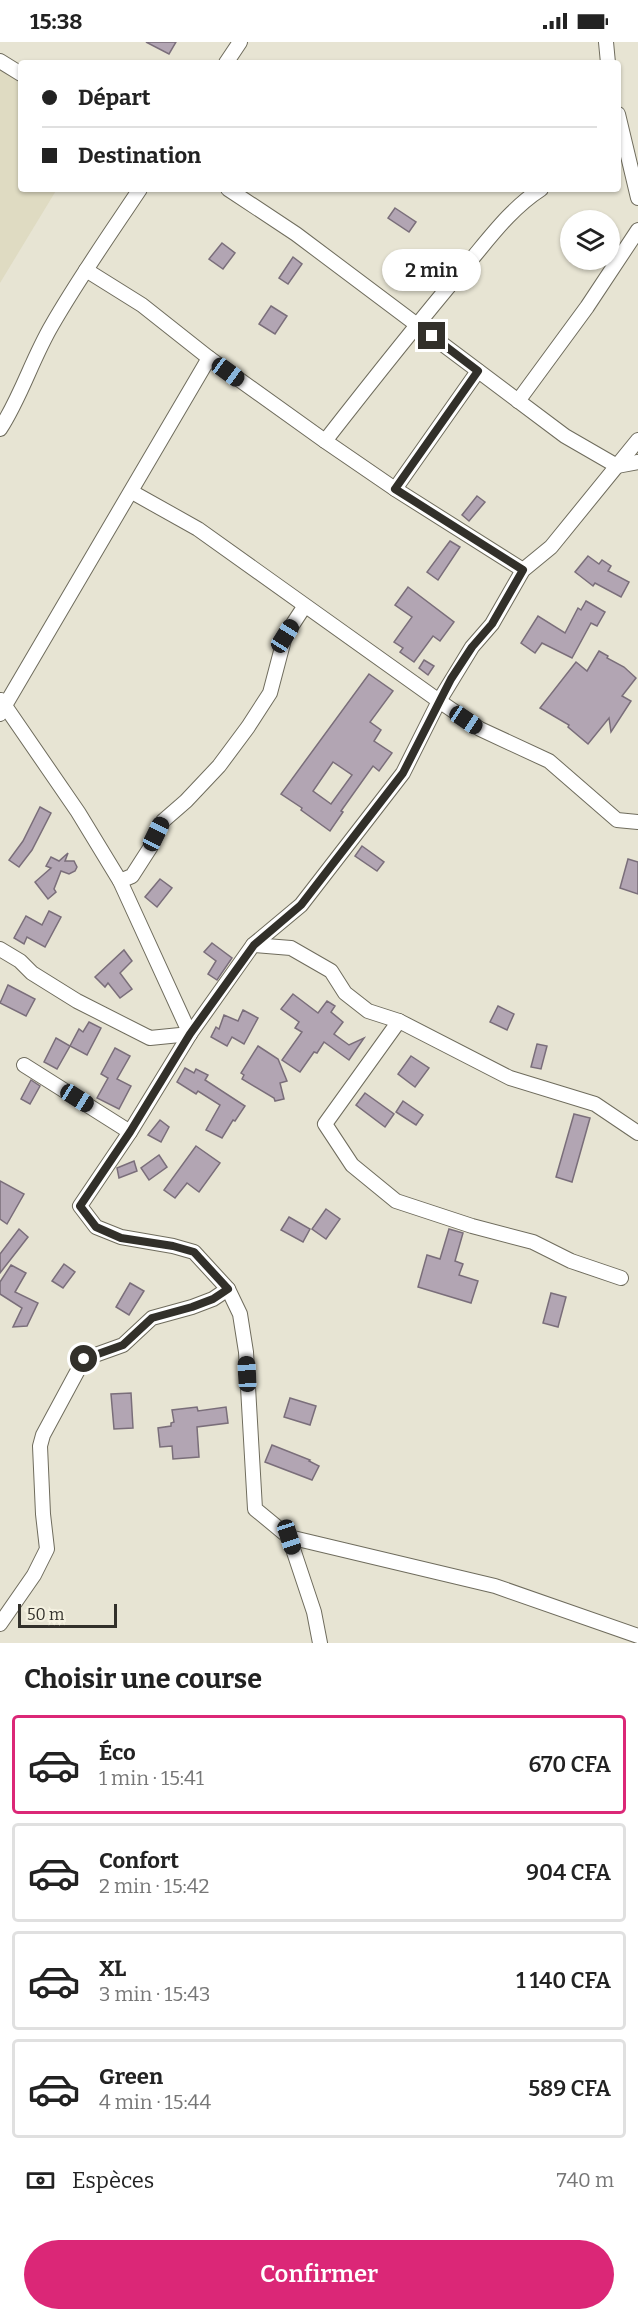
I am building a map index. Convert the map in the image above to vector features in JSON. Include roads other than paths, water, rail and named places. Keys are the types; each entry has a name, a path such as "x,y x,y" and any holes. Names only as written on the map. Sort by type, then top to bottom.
{"street":[{"path":"228,60 240,42"},
{"path":"606,42 608,60"},
{"path":"0,61 18,72"},
{"path":"621,141 638,198"},
{"path":"0,429 10,413 50,327 139,192"},
{"path":"233,192 296,234 565,436 617,466 638,462"},
{"path":"325,441 416,324 520,202 536,192"},
{"path":"518,401 587,307 638,230"},
{"path":"86,270 142,305 209,358 325,441 395,489 523,570"},
{"path":"190,1034 120,881 78,812 30,741 1,706 132,492 209,358"},
{"path":"395,489 478,371"},
{"path":"638,440 551,547 523,570 492,624 472,647 439,701 403,773 301,905 254,945 190,1034 130,1132 80,1206 96,1227 121,1238 173,1246 194,1252 228,1289 240,1314 246,1352 255,1509 289,1537 495,1586 638,1636"},
{"path":"132,492 198,529 304,607 480,729 549,761 617,820 638,822"},
{"path":"120,881 132,876 150,848 163,820 186,801 219,766 248,727 270,693 285,636 304,607"},
{"path":"254,945 291,948 331,971 345,993 368,1011 399,1021 510,1078 596,1104 638,1133"},
{"path":"0,949 20,961 32,973 77,1001 150,1038 190,1034"},
{"path":"399,1021 325,1124 352,1165 396,1201 472,1226 534,1242 571,1261 621,1278"},
{"path":"24,1065 130,1132"},
{"path":"0,1624 34,1575 47,1549 40,1446 43,1435 84,1359 123,1345 152,1318 213,1299 228,1289"},
{"path":"289,1537 314,1612 320,1643"}]}
